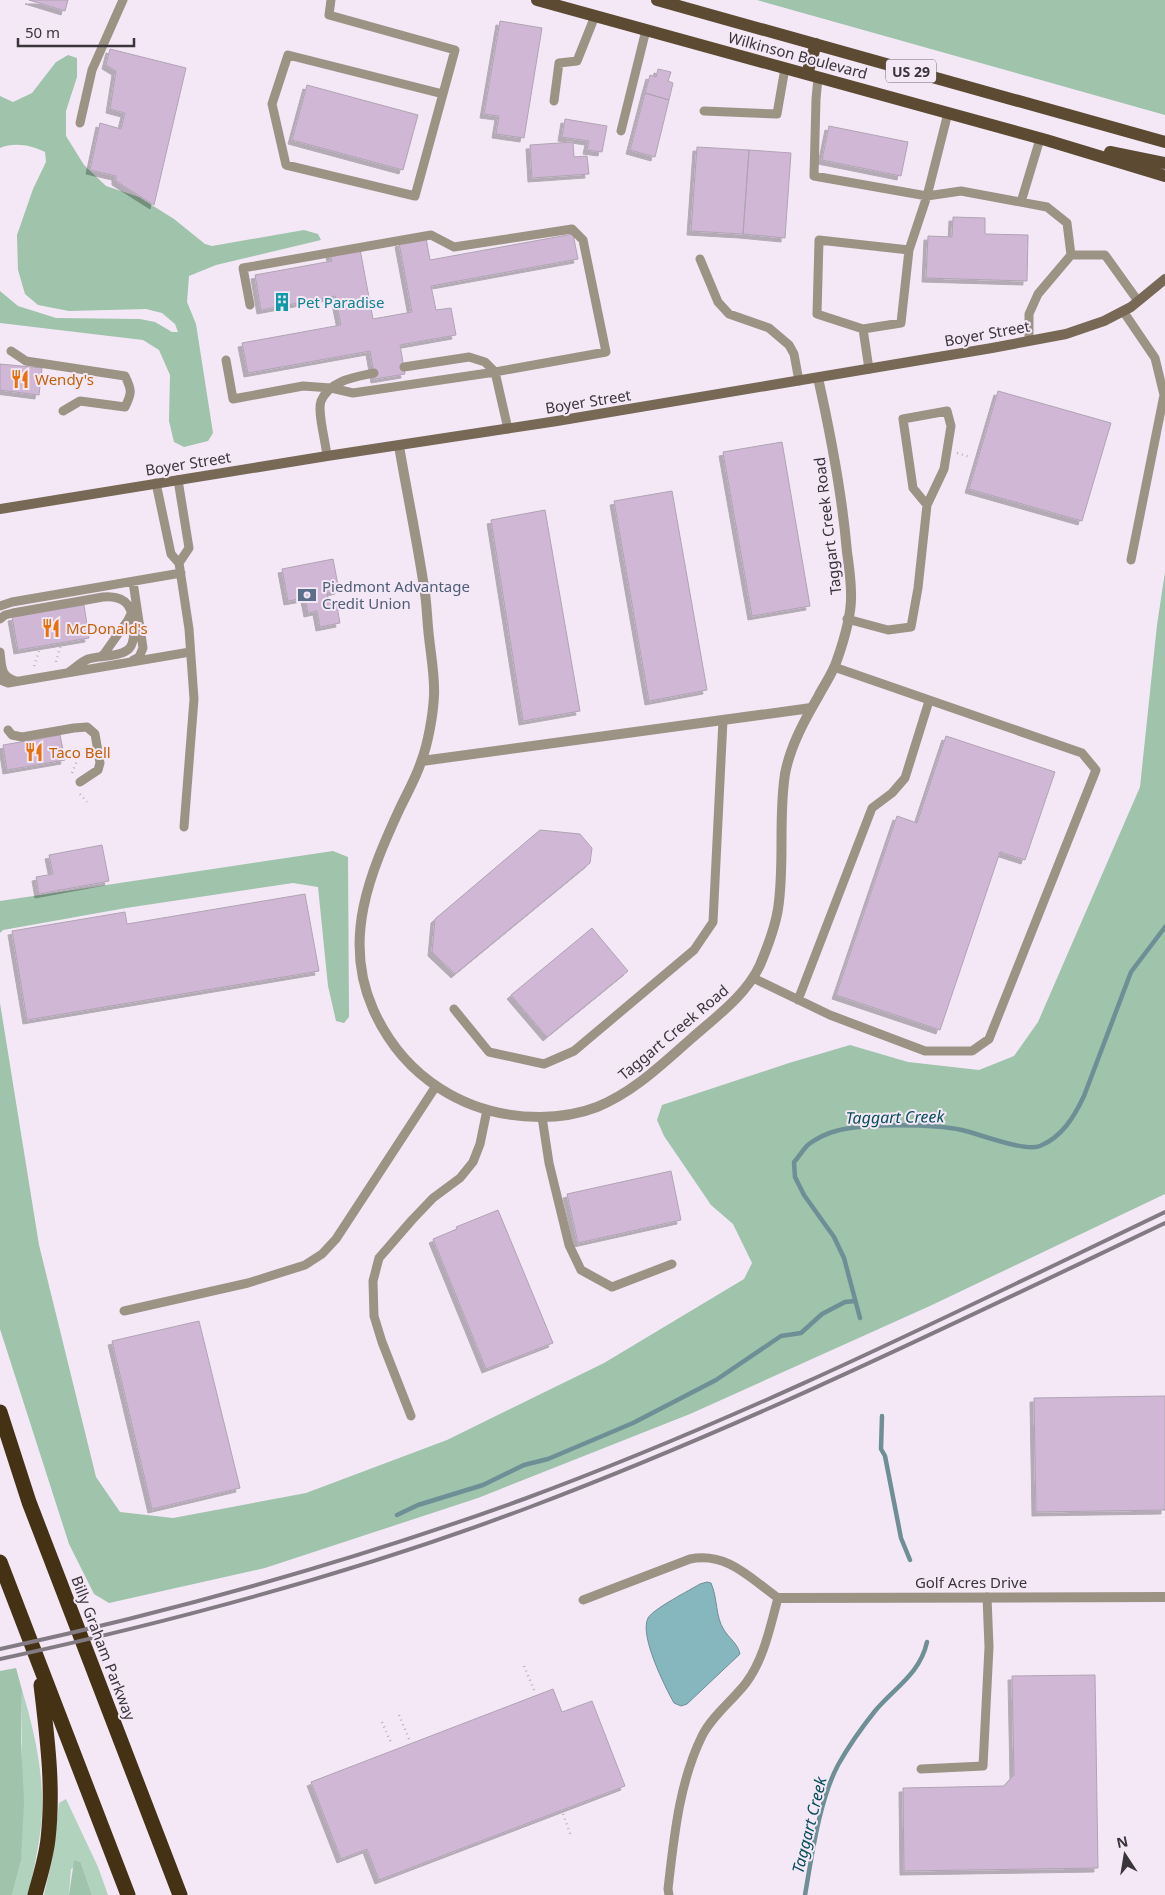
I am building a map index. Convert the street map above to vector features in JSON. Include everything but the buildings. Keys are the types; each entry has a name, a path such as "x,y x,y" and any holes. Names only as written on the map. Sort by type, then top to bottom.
{"highway":[{"name":"Billy Graham Parkway","path":"0,1412 29,1502 180,1895"},
{"path":"0,1562 128,1895"},
{"path":"35,1895 45,1856 51,1790 47,1729 38,1661"}],"main road":[{"name":"Wilkinson Boulevard","path":"537,0 1043,140 1165,176"},
{"name":"Wilkinson Boulevard","path":"657,0 1165,142"},
{"path":"812,76 816,44"},
{"path":"1043,140 1165,163"},
{"name":"Boyer Street","path":"0,509 508,429 818,378 1066,334 1104,321 1123,311 1165,279"}],"street":[{"name":"Taggart Creek Road","path":"399,446 425,590 434,694 422,761 373,868 364,900 359,933 359,954 364,981 372,1008 386,1034 403,1057 436,1086 467,1104 520,1117 576,1114 594,1109 640,1083 744,991 758,970 772,936 778,908 781,878 781,804 785,771 791,751 811,708 834,668 852,597 843,510 833,445 818,378"},
{"path":"422,761 811,708"},
{"name":"Golf Acres Drive","path":"778,1598 1165,1597"}],"lane":[{"path":"80,123 92,70 123,0"},
{"path":"331,0 329,14 455,50 416,196 286,165 272,104 288,56 443,94"},
{"path":"554,100 559,63 577,61 595,16"},
{"path":"621,130 646,30"},
{"path":"704,111 777,114 785,68"},
{"path":"812,76 816,99 814,176 927,196 960,191 1022,202 1048,207 1067,223 1071,255 1038,294 1029,314 1029,341"},
{"path":"909,250 819,240 816,314 863,329 901,323 909,250 927,196 948,114"},
{"path":"1022,202 1043,140"},
{"path":"226,360 233,398 304,386 330,388 353,393 495,372 606,352 583,240 572,229 454,247 432,236 243,268 250,305"},
{"path":"1071,255 1105,255 1138,301"},
{"path":"700,259 718,302 729,314 769,328 789,345 794,354 799,381"},
{"path":"1123,311 1155,358 1164,395 1131,560"},
{"path":"863,329 869,369"},
{"path":"11,351 26,361 125,376 131,387 130,396 125,407 80,402 63,410"},
{"path":"404,367 469,357 485,362 495,372 508,429"},
{"path":"328,456 321,402 330,388 351,377 374,373"},
{"path":"847,619 888,630 911,627 927,505 944,469 951,426 947,411 903,419 913,488 927,505"},
{"path":"178,480 189,548 180,563 194,700 184,826"},
{"path":"156,483 171,554 180,563"},
{"path":"0,606 12,602 181,574"},
{"path":"130,662 139,656 143,648 133,582"},
{"path":"0,618 13,612 113,596 127,604 134,636 131,646 126,651 117,655 88,659 69,672"},
{"path":"100,658 128,620 130,614"},
{"path":"0,652 5,675 16,681"},
{"path":"0,680 8,683 190,652"},
{"path":"753,978 830,1015 925,1051 972,1051 989,1039 1096,770 1082,753 834,668"},
{"path":"798,1000 872,808 892,793 905,778 929,701"},
{"path":"454,1009 489,1052 544,1064 574,1051 694,950 713,922 723,720"},
{"path":"8,730 12,735 22,737 87,727 95,734 100,763 98,770 80,782"},
{"path":"124,1311 248,1283 305,1264 322,1254 336,1239 436,1086"},
{"path":"410,1416 374,1316 374,1281 379,1258 433,1198 460,1178 473,1162 480,1144 487,1110"},
{"path":"542,1116 549,1163 569,1245 580,1270 612,1287 672,1264"},
{"path":"583,1600 690,1559 704,1556 716,1558 736,1567 778,1598 766,1644 747,1682 722,1709 703,1734 690,1765 674,1839 668,1889 669,1895"},
{"path":"921,1769 983,1766 989,1647 987,1597"}],"path":[{"path":"52,675 61,644"},
{"path":"30,679 40,648"},
{"path":"524,1666 534,1690"},
{"path":"399,1715 408,1739"},
{"path":"382,1722 392,1745"},
{"path":"563,1814 571,1836"}],"green space":[{"path":"757,0 1165,0 1165,115"},
{"path":"68,55 77,58 77,77 66,111 66,136 84,165 106,186 139,197 174,219 205,244 212,246 304,230 318,234 321,240 216,265 189,276 187,302 196,324 213,433 208,441 184,447 174,442 169,421 170,375 159,350 143,340 0,323 0,291 18,306 56,318 140,319 155,322 172,332 178,332 175,324 162,313 146,309 69,311 38,305 25,294 18,270 17,235 33,189 46,162 45,152 22,145 0,148 0,96 13,102 32,93 56,62"},
{"path":"1165,572 1165,1194 932,1305 690,1414 478,1498 265,1568 109,1603 94,1594 69,1544 0,1329 0,1003 39,1245 96,1477 120,1512 173,1518 306,1493 447,1440 604,1363 744,1279 752,1263 733,1224 711,1205 664,1136 657,1120 662,1105 850,1045 908,1062 979,1070 1014,1056 1038,1022 1140,787 1157,625"},
{"path":"333,851 348,857 349,1017 344,1023 336,1021 328,986 318,887 293,883 126,908 3,930 0,933 0,901"},
{"path":"16,1668 22,1690 21,1741 24,1802 21,1861 12,1895 0,1895 0,1671"},
{"path":"22,1690 40,1768 42,1815 35,1865 28,1895 12,1895 21,1861"},
{"path":"66,1799 98,1867 108,1895 92,1895 81,1863 71,1869 69,1895 44,1895 53,1855 59,1803"},
{"path":"74,1861 81,1863 92,1895 69,1895"}],"water":[{"path":"711,1583 713,1589 721,1625 740,1654 687,1704 681,1706 674,1703 659,1674 650,1648 646,1626 651,1614 700,1584"}],"waterway":[{"name":"Taggart Creek","path":"860,1318 844,1258 834,1237 804,1195 795,1177 794,1162 812,1142 829,1133 848,1128 899,1125 935,1126 962,1130 1024,1147 1040,1146 1048,1142 1061,1132 1080,1104 1131,972 1165,927"},
{"path":"397,1515 418,1505 483,1485 524,1465 548,1459 633,1423 716,1380 781,1336 801,1333 822,1314 845,1302 855,1301"},
{"name":"Taggart Creek","path":"882,1416 881,1449 885,1456 901,1538 910,1560"},
{"name":"Taggart Creek","path":"805,1895 821,1811 831,1779 855,1738 875,1711 906,1680 919,1663 927,1642"}],"railway":[{"path":"0,1649 133,1618 265,1583 460,1522 524,1499 606,1468 768,1399 927,1326 1165,1212"},
{"path":"0,1659 135,1628 268,1593 400,1553 530,1507 691,1442 850,1372 1165,1223"}],"place":[{"name":"Pet Paradise","path":"282,302"},
{"name":"Wendy's","path":"20,379"},
{"name":"Piedmont Advantage Credit Union","path":"307,595"},
{"name":"McDonald's","path":"51,628"},
{"name":"Taco Bell","path":"34,752"}]}
